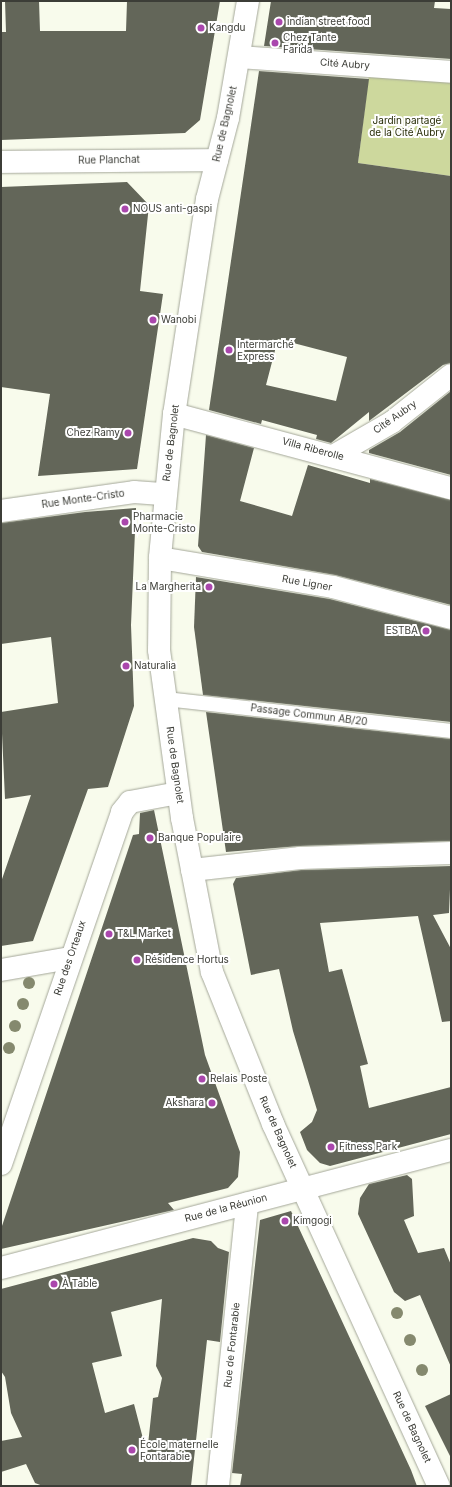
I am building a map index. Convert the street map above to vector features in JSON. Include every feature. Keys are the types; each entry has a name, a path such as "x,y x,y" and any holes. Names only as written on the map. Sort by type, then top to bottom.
{"street":[{"name":"Rue de Bagnolet","path":"248,1 239,57 207,199 174,414 165,494 160,558 159,650 178,792 212,972 273,1124 439,1486"},
{"name":"Cité Aubry","path":"239,57 451,72"},
{"name":"Rue Planchat","path":"1,162 217,160"},
{"name":"Cité Aubry","path":"335,455 392,422 451,375"},
{"name":"Villa Riberolle","path":"174,414 335,455 451,488"},
{"name":"Rue Monte-Cristo","path":"1,511 134,492 165,494"},
{"name":"Rue Ligner","path":"160,558 333,587 451,618"},
{"name":"Rue des Orteaux","path":"1,1164 70,958 122,812 130,802 178,792"},
{"path":"192,870 300,858 451,853"},
{"path":"1,970 70,958"},
{"name":"Rue de la Réunion","path":"1,1268 303,1187 451,1150"},
{"name":"Rue de Fontarabie","path":"218,1486 247,1203"}],"lane":[{"name":"Passage Commun AB/20","path":"166,699 451,731"}],"green space":[{"name":"Jardin partagé de la Cité Aubry","path":"369,74 451,81 451,176 358,163"}],"building":[{"path":"5,1 39,1 40,31 126,31 127,1 220,1 200,120 185,133 1,140 1,32 6,32"},
{"path":"271,1 435,1 434,8 451,9 451,59 264,46"},
{"path":"259,71 369,79 358,163 451,176 451,363 443,365 369,421 369,412 331,443 316,439 317,435 262,420 261,424 209,410","holes":["278,339 347,357 336,401 266,385"]},
{"path":"127,182 149,205 140,291 163,294 137,469 38,476 50,394 1,387 1,187"},
{"path":"451,391 451,475 369,453 369,450 400,432"},
{"path":"206,435 254,448 240,501 292,516 308,465 370,483 370,479 451,500 451,605 335,575 202,552 198,546"},
{"path":"136,508 131,625 134,706 108,787 88,789 33,941 1,946 1,882 31,795 5,799 1,712 58,703 51,637 1,644 1,523 85,512"},
{"path":"196,577 330,599 451,630 451,722 203,695 194,627"},
{"path":"206,712 451,739 451,841 300,846 226,852"},
{"path":"154,810 205,1055 240,1152 238,1177 228,1188 168,1203 174,1210 1,1249 1,1229 133,835 139,834 140,813"},
{"path":"451,866 449,913 433,915 451,949 451,1021 442,1022 418,916 320,923 329,972 342,969 368,1064 360,1066 369,1108 451,1087 451,1134 330,1166 320,1163 307,1150 300,1132 312,1122 317,1110 293,1031 279,969 251,975 233,884 236,878 301,870"},
{"path":"407,1175 412,1179 414,1216 404,1220 418,1253 444,1248 451,1265 451,1367 420,1295 405,1301 394,1292 358,1214 360,1198 369,1184"},
{"path":"291,1211 411,1470 417,1486 240,1486 242,1474 232,1473 260,1220"},
{"path":"193,1238 211,1241 218,1248 229,1252 220,1342 207,1340 191,1486 43,1486 35,1483 26,1464 1,1472 1,1441 22,1437 11,1413 5,1377 1,1371 1,1289","holes":["162,1299 156,1366 162,1378 158,1397 153,1398 147,1454 134,1404 105,1413 92,1363 122,1356 111,1312"]},
{"path":"451,1394 451,1458 425,1406"}],"place":[{"name":"indian street food","path":"279,22"},
{"name":"Kangdu","path":"201,28"},
{"name":"Chez Tante Farida","path":"275,43"},
{"name":"NOUS anti-gaspi","path":"125,209"},
{"name":"Wanobi","path":"153,320"},
{"name":"Intermarché Express","path":"229,350"},
{"name":"Chez Ramy","path":"128,433"},
{"name":"Pharmacie Monte-Cristo","path":"125,522"},
{"name":"La Margherita","path":"209,587"},
{"name":"ESTBA","path":"426,631"},
{"name":"Naturalia","path":"126,666"},
{"name":"Banque Populaire","path":"150,838"},
{"name":"T&L Market","path":"109,934"},
{"name":"Résidence Hortus","path":"137,960"},
{"name":"Relais Poste","path":"202,1079"},
{"name":"Akshara","path":"212,1103"},
{"name":"Fitness Park","path":"331,1147"},
{"name":"Kimgogi","path":"285,1221"},
{"name":"À Table","path":"54,1284"},
{"name":"École maternelle Fontarabie","path":"132,1450"}]}
